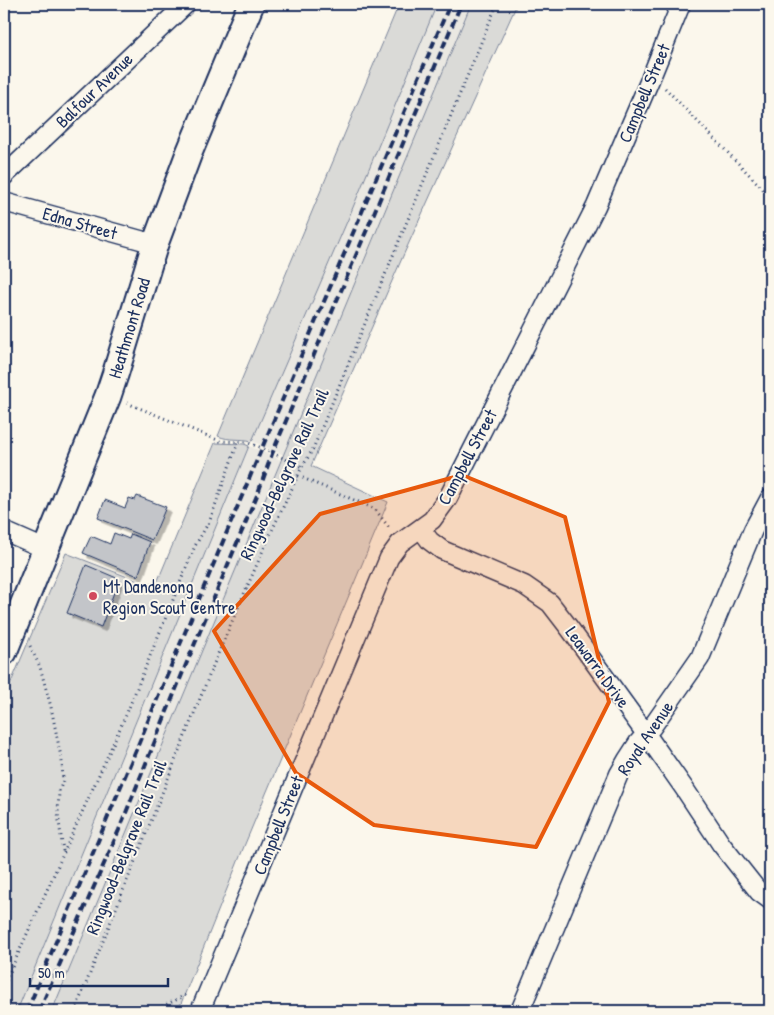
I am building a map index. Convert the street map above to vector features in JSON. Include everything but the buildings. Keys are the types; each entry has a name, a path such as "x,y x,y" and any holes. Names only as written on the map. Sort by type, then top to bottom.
{"street":[{"name":"Balfour Avenue","path":"4,176 186,4"},
{"name":"Heathmont Road","path":"4,652 108,396 155,244 189,153 251,4"},
{"name":"Campbell Street","path":"200,1011 389,558 400,544 432,520 448,498 596,206 681,4"},
{"name":"Edna Street","path":"4,202 155,244"},
{"name":"Royal Avenue","path":"520,1011 619,774 630,754 652,727 700,658 753,530 770,498"},
{"name":"Leawarra Drive","path":"421,529 430,541 442,550 524,585 550,603 646,734 721,844 759,892 770,900"},
{"path":"4,531 45,549"}],"path":[{"name":"Ringwood-Belgrave Rail Trail","path":"75,1011 217,656 268,539 302,467 313,449 497,4"},
{"path":"652,76 770,196"},
{"path":"108,396 220,441 246,442 302,467"},
{"path":"4,985 126,715 195,546 210,520 238,442"},
{"path":"298,476 375,509 400,544"},
{"path":"27,638 40,666 51,706 62,762 63,781 58,814 64,852"},
{"path":"153,1011 188,994 207,994"},
{"path":"4,1009 9,1006"}],"highlighted area":[{"path":"462,475 565,517 609,702 536,847 374,825 296,773 214,631 320,514"}],"shaded area":[{"path":"399,4 437,4 349,217 252,441 218,436"},
{"path":"437,4 471,4 284,455 252,441 349,217"},
{"path":"471,4 517,4 311,466 388,502 245,844 178,1011 52,1011"},
{"path":"215,443 244,444 249,446 17,1011 4,1011 4,699 66,553 138,581 156,585"},
{"path":"249,446 281,460 52,1011 17,1011"}],"railway":[{"path":"27,1011 450,4"},
{"path":"39,1011 119,830 258,493 272,454 461,4"}],"place":[{"name":"Mt Dandenong Region Scout Centre","path":"93,596"}]}
